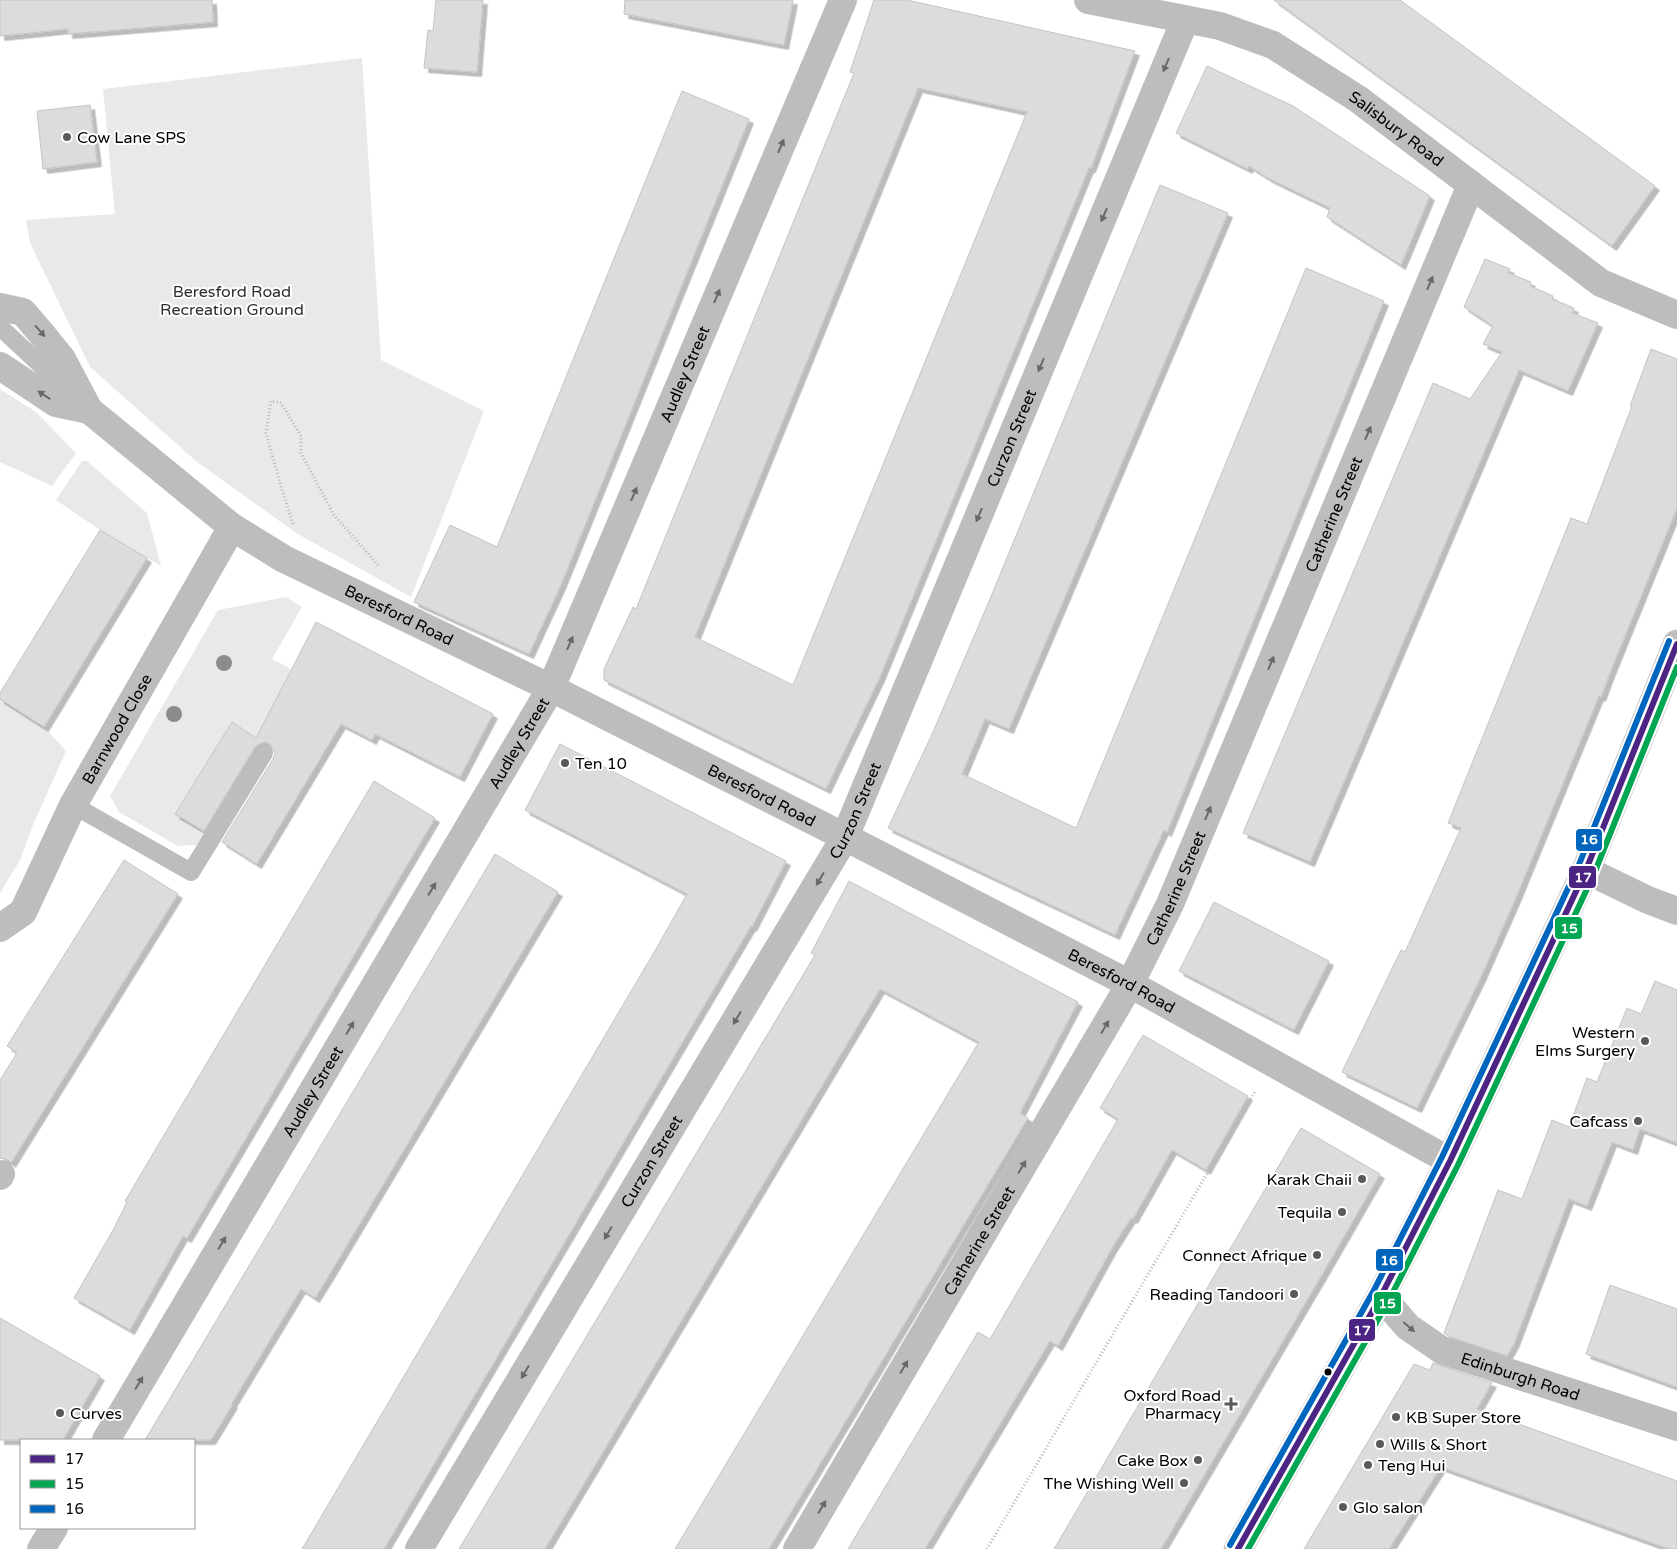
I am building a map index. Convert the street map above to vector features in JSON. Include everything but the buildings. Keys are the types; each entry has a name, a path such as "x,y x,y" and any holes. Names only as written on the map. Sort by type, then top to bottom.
{"street":[{"name":"Audley Street","path":"107,1439 551,688 843,0"},
{"name":"Salisbury Road","path":"1088,0 1220,26 1273,45 1358,99 1602,283 1677,316"},
{"name":"Curzon Street","path":"420,1549 845,837 1185,20"},
{"name":"Catherine Street","path":"797,1549 1130,984 1170,904 1471,185"},
{"name":"Beresford Road","path":"0,307 23,312 42,333 62,359 89,410 232,527 284,559 551,688 1130,984 1271,1064 1450,1161"},
{"name":"Beresford Road","path":"0,366 56,403 89,410"},
{"name":"Barnwood Close","path":"0,928 23,912 73,804 232,527"},
{"path":"1238,1549 1381,1296 1450,1161 1586,870 1677,644"},
{"path":"1586,870 1648,900 1677,911"},
{"name":"Edinburgh Road","path":"1381,1296 1408,1327 1444,1351 1677,1427"},
{"path":"41,1549 53,1529"}],"lane":[{"path":"0,327 89,410"},
{"path":"73,804 191,872 264,754"}],"path":[{"path":"284,559 296,532 266,433 271,401 281,403 301,436 301,453 334,515 383,571"},
{"path":"987,1549 1271,1064"}],"green space":[{"name":"Beresford Road Recreation Ground","path":"362,58 381,360 484,411 411,597 296,533 197,462 90,367 30,243 26,220 115,214 103,89"},
{"path":"0,389 36,412 76,453 52,486 0,462"},
{"path":"82,461 87,461 147,513 161,566 100,530 56,500"},
{"path":"286,597 302,607 272,659 291,669 258,739 232,722 175,813 206,835 197,845 178,846 119,812 110,796 218,610"},
{"path":"0,699 44,727 66,751 33,825 20,860 0,893"}],"transit line":[{"name":"16","path":"1230,1545 1373,1292 1442,1157 1578,867 1669,641"},
{"name":"17","path":"1238,1549 1381,1296 1450,1161 1586,870 1677,644"},
{"name":"15","path":"1248,1549 1389,1300 1458,1165 1594,874 1677,667"}],"place":[{"name":"Cow Lane SPS","path":"67,137"},
{"name":"Ten 10","path":"565,763"},
{"name":"Western Elms Surgery","path":"1645,1041"},
{"name":"Cafcass","path":"1638,1121"},
{"name":"Karak Chaii","path":"1362,1179"},
{"name":"Tequila","path":"1342,1212"},
{"name":"Connect Afrique","path":"1317,1255"},
{"name":"Reading Tandoori","path":"1294,1294"},
{"name":"Oxford Road Pharmacy","path":"1231,1404"},
{"name":"Curves","path":"60,1413"},
{"name":"KB Super Store","path":"1396,1417"},
{"name":"Wills & Short","path":"1380,1444"},
{"name":"Cake Box","path":"1198,1460"},
{"name":"Teng Hui","path":"1368,1465"},
{"name":"The Wishing Well","path":"1184,1483"},
{"name":"Glo salon","path":"1343,1507"}]}
